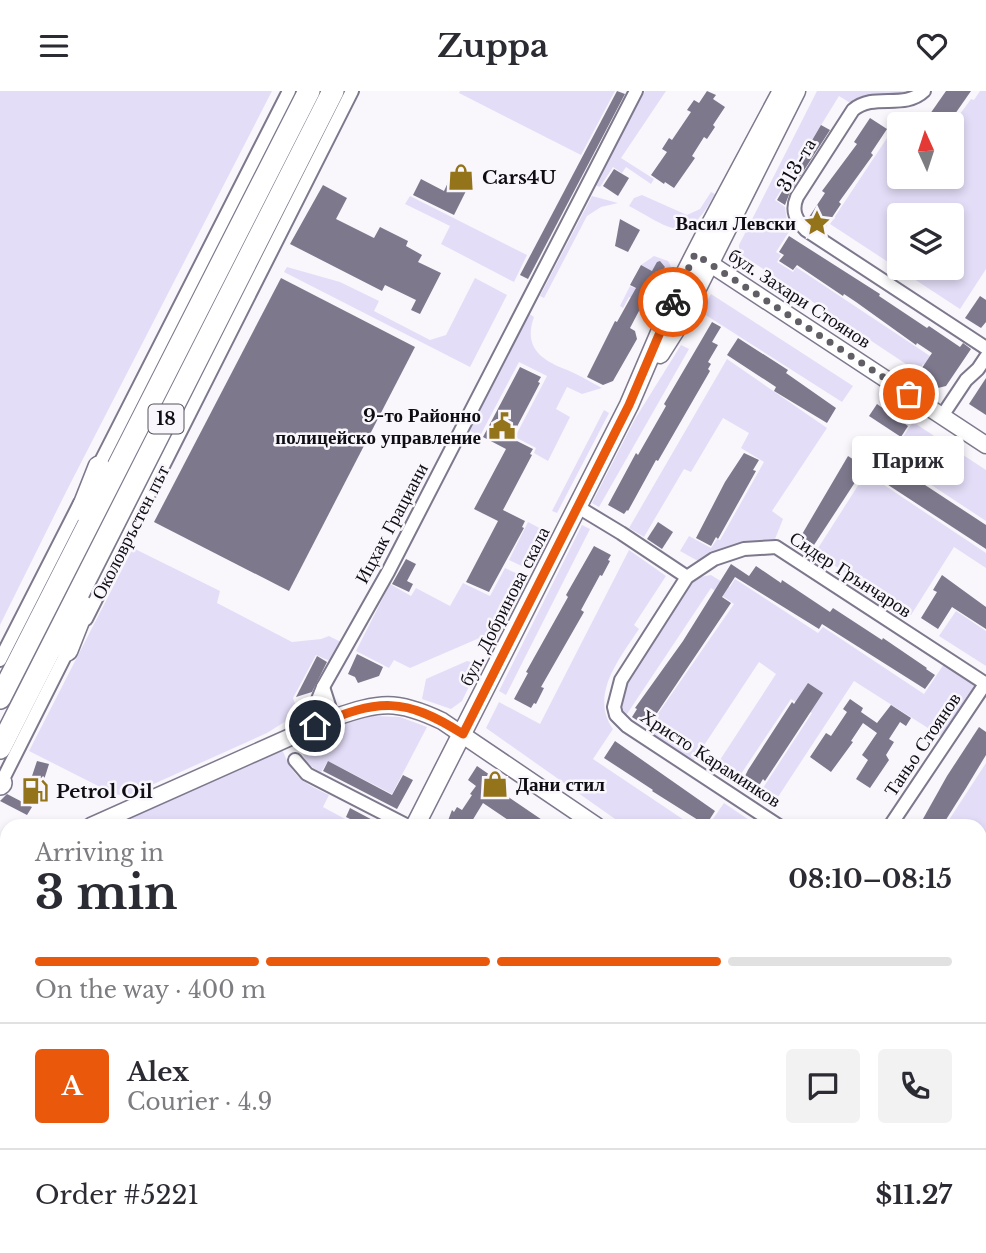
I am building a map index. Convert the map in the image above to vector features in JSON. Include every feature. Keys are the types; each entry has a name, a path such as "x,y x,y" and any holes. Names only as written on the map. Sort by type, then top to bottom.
{"highway":[{"name":"18","path":"0,698 309,91"},
{"name":"Околовръстен път","path":"0,748 334,91"},
{"path":"34,632 99,467"},
{"path":"67,650 133,483"}],"main road":[{"name":"бул. Добринова скала","path":"419,819 703,259 782,91"},
{"name":"бул. Добринова скала","path":"703,259 796,91"}],"street":[{"path":"0,660 289,91"},
{"name":"Околовръстен път","path":"0,784 67,650 96,601 352,91"},
{"name":"Ицхак Грациани","path":"315,726 312,714 323,687 388,572 636,91"},
{"name":"313-та","path":"924,91 910,100 866,101 854,109 797,197 794,210 799,223 806,229 986,348"},
{"name":"бул. Захари Стоянов","path":"703,259 986,445"},
{"path":"942,417 966,380 986,357"},
{"path":"578,507 687,577"},
{"name":"Сидер Грънчаров","path":"687,577 714,559 744,549 776,547 986,684"},
{"name":"Христо Караминков","path":"687,577 625,671 615,699 616,715 627,726 768,819"},
{"name":"Таньо Стоянов","path":"895,819 986,684"},
{"path":"323,687 333,718"},
{"path":"107,819 333,718 373,706 400,705 416,709 463,734 587,819"},
{"path":"295,760 307,774 394,819"}],"shaded area":[{"path":"0,91 272,91 0,625"},
{"path":"615,91 581,155 459,93"},
{"path":"645,91 666,91 621,158 654,179 651,184 626,167 622,173 613,167 600,187 595,185"},
{"path":"817,91 916,91 900,96 868,98 852,104 839,96 775,200 785,207 787,221 792,227 776,252 781,255 777,262 793,272 796,267 939,362 933,370 923,364 918,372 739,253 739,245"},
{"path":"980,91 986,91 986,269 960,309 916,280 964,280 964,203 887,203 887,261 830,224 887,138 887,189 964,189 964,112 962,112 971,99 974,100"},
{"path":"711,192 715,194 696,222 678,229 657,222 629,206 634,198 642,195 687,215 700,209"},
{"path":"410,196 527,255 514,282 441,244 450,226 405,204"},
{"path":"592,196 618,203 601,207 587,216 544,298 540,296"},
{"path":"654,256 668,261 672,272 658,306 635,295 633,298 629,297 623,308 620,306 630,286 649,295 660,275 641,265"},
{"path":"287,267 340,282 379,301 374,311 430,340 446,335 475,278 507,295 470,367 284,272"},
{"path":"711,294 853,386 842,402 701,312"},
{"path":"528,313 534,317 531,327 532,343 540,355 602,388 582,394 567,387 556,409 570,417 548,461 534,453 536,448 515,437 547,376 519,362 480,436 468,430"},
{"path":"681,345 689,349 599,507 592,503 635,419"},
{"path":"727,359 827,428 772,511 783,519 775,539 735,545 698,561 680,551 689,536 711,548 717,539 720,540 764,462 741,448 749,433 723,418 691,472 684,469 644,537 629,528"},
{"path":"604,410 609,413 557,513 552,511"},
{"path":"913,422 986,470 986,521 889,457"},
{"path":"866,473 986,553 986,568 954,547 911,615 815,553"},
{"path":"528,522 547,532 528,569 509,560"},
{"path":"582,525 590,529 506,695 499,691"},
{"path":"133,548 220,591 217,603 292,642 329,636 343,643 332,662 316,655 293,698 295,704 313,699 305,709 267,733 127,796 114,794 29,751"},
{"path":"629,550 666,576 634,625 639,629 610,677 604,703 606,716 613,729 593,759 683,819 615,819 486,728 499,702 540,724"},
{"path":"505,568 518,574 511,589 517,592 498,630 410,668 394,660 389,668 356,651 390,584 411,596 416,588 450,606 463,583 490,596"},
{"path":"711,575 730,587 735,579 818,633 823,627 924,694 944,664 976,685 942,737 854,681 774,803 759,794 812,713 791,699 737,780 716,766 776,674 759,662 693,762 646,731 734,604 711,588 625,717 620,712 620,692 695,578"},
{"path":"956,611 986,631 986,666 939,636"},
{"path":"467,661 475,663 477,670 462,701 451,709 422,699 426,679"},
{"path":"374,716 400,717 427,727 392,794 328,761 321,772 307,761 301,745 314,733 345,721"},
{"path":"282,749 290,767 300,778 329,795 323,807 345,819 124,819"},
{"path":"986,763 986,819 950,819"},
{"path":"724,803 748,819 713,819"}],"building":[{"path":"617,91 625,94 528,279 520,275"},
{"path":"707,91 716,95 713,99 725,107 713,125 715,127 707,139 704,137 692,156 695,158 674,188 665,182 664,184 651,175 667,152 662,149 669,138 672,140 691,112 687,110 694,100 699,103"},
{"path":"946,91 971,91 956,112 931,112"},
{"path":"870,118 887,129 825,228 809,217 825,193 822,191 857,144 854,142"},
{"path":"821,125 830,130 790,192 785,205 777,200"},
{"path":"614,169 629,178 618,196 603,186"},
{"path":"452,174 470,183 454,215 413,195 421,179 444,191"},
{"path":"323,185 347,198 336,219 374,238 380,227 408,241 406,246 422,255 418,262 441,273 420,314 411,310 416,300 385,285 382,291 290,244"},
{"path":"620,219 640,230 628,252 615,246"},
{"path":"789,236 880,294 879,296 927,328 929,326 960,347 963,343 971,349 946,386 938,388 918,374 932,353 797,265 793,270 779,261 784,255 779,252"},
{"path":"660,261 665,267 655,272 657,274 644,300 648,302 643,310 640,309 630,328 635,331 637,339 613,381 603,385 587,377 615,321 617,322 636,288 630,285 641,265 652,271"},
{"path":"281,278 415,347 289,591 154,522"},
{"path":"980,296 986,300 986,322 981,328 965,318"},
{"path":"712,322 721,327 712,342 718,345 708,362 711,364 708,369 710,371 624,514 608,505"},
{"path":"738,338 788,370 786,373 836,408 827,423 774,391 776,387 727,355"},
{"path":"520,367 541,377 511,438 533,449 503,510 525,521 522,527 524,528 489,592 466,582 498,521 474,509 506,449 483,437"},
{"path":"986,378 986,415 969,404"},
{"path":"877,404 908,426 901,437 869,416"},
{"path":"744,453 759,460 753,470 756,471 718,539 716,537 711,546 696,538 725,482"},
{"path":"848,456 865,467 814,545 801,536"},
{"path":"887,460 986,525 986,549 876,477"},
{"path":"658,522 673,532 662,549 647,539"},
{"path":"594,546 611,555 608,560 610,561 541,687 544,688 536,704 531,708 514,699 568,597 566,595"},
{"path":"406,559 416,564 407,581 413,584 409,592 392,584"},
{"path":"731,564 749,576 756,566 781,583 782,580 830,612 833,608 882,640 883,638 935,675 925,689 822,624 819,629 735,577 722,597 731,603 646,726 632,717 637,709 635,708 683,641"},
{"path":"942,575 986,607 986,629 952,607 938,629 921,618 937,592 933,590"},
{"path":"357,654 383,667 379,676 358,683 355,677 348,674"},
{"path":"317,656 327,662 312,692 296,697"},
{"path":"808,683 823,693 757,789 743,780 792,702 794,704"},
{"path":"850,699 863,708 861,712 877,723 891,705 911,718 906,726 900,722 889,739 894,742 886,755 889,760 870,788 856,779 868,760 862,755 877,733 863,723 831,772 810,757 826,733 831,736 847,712 843,709"},
{"path":"979,727 986,732 986,755 946,819 923,819"},
{"path":"615,741 715,811 710,819 696,819 604,758"},
{"path":"37,761 49,764 43,783 31,779"},
{"path":"328,761 392,795 403,775 413,780 397,809 323,771"},
{"path":"477,766 503,784 498,790 541,819 507,819 483,803 473,819 449,819 452,810 454,812 457,807 462,810 472,795 470,794 476,786 468,780"},
{"path":"7,794 32,807 27,815 0,801"},
{"path":"350,808 371,819 350,819 346,817"}],"way so far":[{"path":"673,302 695,254 909,394"}],"place":[{"name":"Cars4U","path":"461,177"},
{"name":"Васил Левски","path":"817,223"},
{"name":"Париж","path":"909,394"},
{"name":"9-то Районно полицейско управление","path":"502,426"},
{"name":"Дани стил","path":"495,784"},
{"name":"Petrol Oil","path":"35,791"}],"route":[{"path":"315,726 360,709 400,705 416,709 463,734 629,405 673,302"}]}
